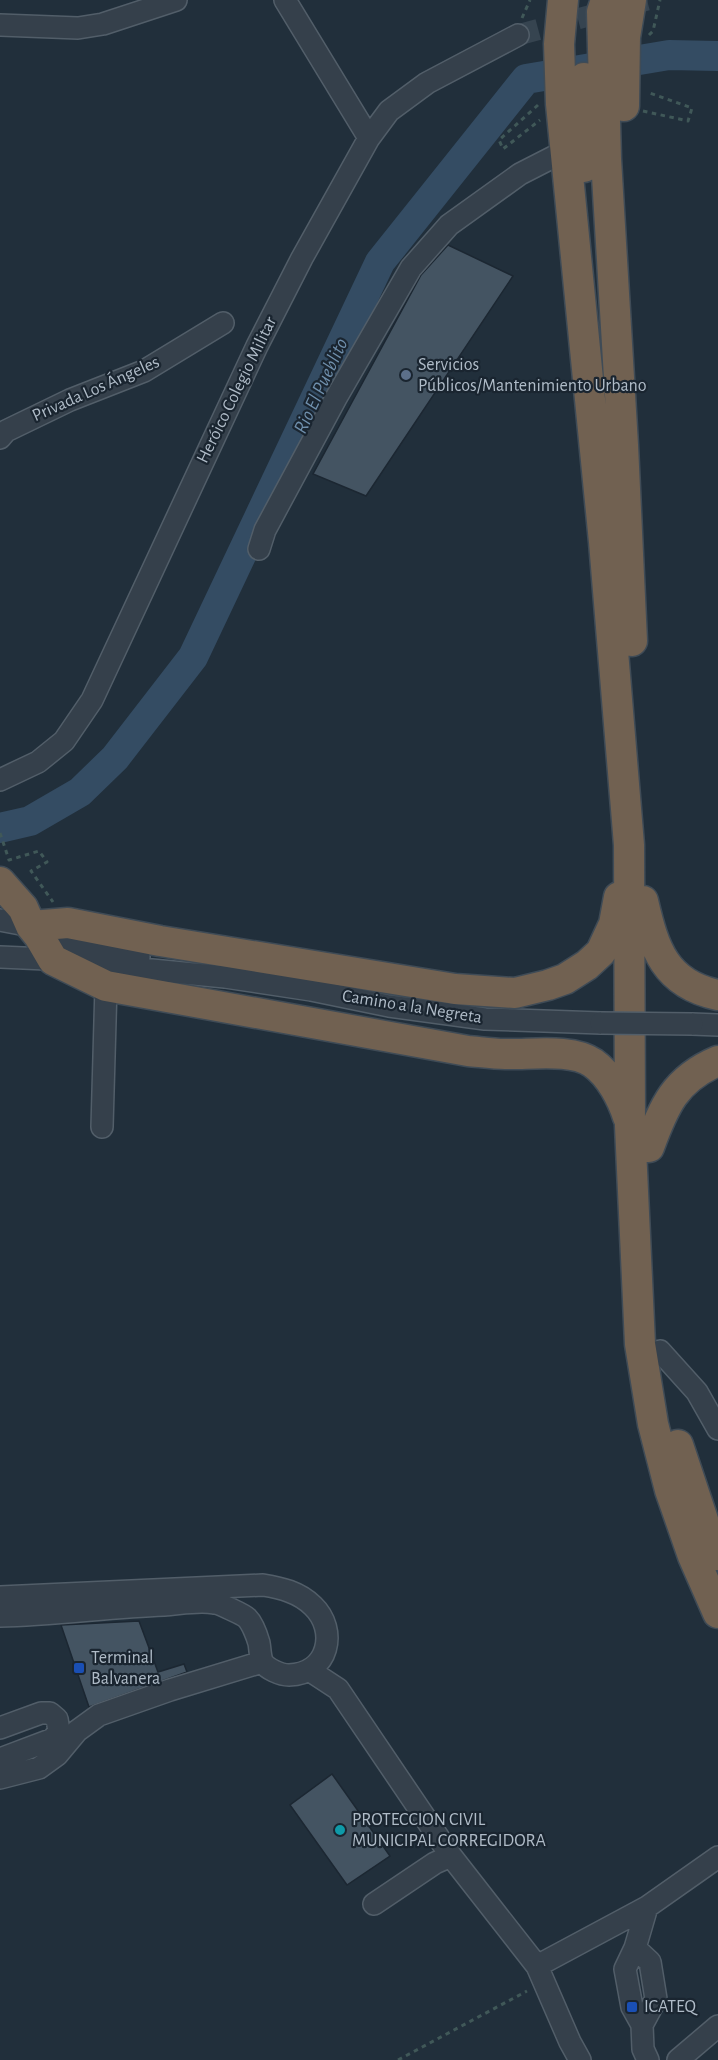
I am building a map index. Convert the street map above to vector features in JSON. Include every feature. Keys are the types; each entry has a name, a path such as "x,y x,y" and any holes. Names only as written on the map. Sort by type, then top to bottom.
{"highway":[{"path":"563,0 560,44 551,103 565,151 604,542 629,844 640,1136 654,1308 680,1455 705,1526 718,1555"},
{"path":"588,0 583,41 584,159 604,542"},
{"path":"606,0 602,12 606,159 623,445 643,901 640,1344 653,1424 670,1490 693,1556 718,1613"},
{"path":"623,445 627,171 634,99 625,37 632,0"},
{"path":"31,926 68,923 455,990 515,993 548,986 565,979 587,965 601,952 614,924 623,863 629,844"},
{"path":"0,882 23,908 52,960 106,986 468,1051 582,1057 593,1063 613,1086 640,1136"},
{"path":"643,901 655,945 667,966 688,986 718,994"},
{"path":"640,1136 663,1110 676,1089 694,1073 718,1061"}],"street":[{"path":"0,25 78,28 103,24 176,0"},
{"path":"285,0 369,138"},
{"name":"Heróico Colegio Militar","path":"0,780 38,762 64,741 93,700 257,346 302,258 369,138 389,111 428,83 518,35"},
{"path":"259,549 265,530 336,398 411,268 449,225 520,174 565,151"},
{"name":"Privada Los Ángeles","path":"0,438 6,431 70,400 144,371 223,323"},
{"name":"Camino a la Negreta","path":"0,920 31,926 52,936 77,943 225,977"},
{"name":"Camino a la Negreta","path":"0,957 69,960 225,977 311,990 389,1006 485,1019 718,1025"},
{"path":"102,1127 106,986"},
{"path":"660,1352 697,1392 718,1429"},
{"path":"0,1597 222,1586 275,1587 304,1599 318,1611 326,1629 327,1649 323,1658 309,1670 289,1675 272,1670 262,1662 258,1640 247,1618 215,1603 128,1606 0,1617"},
{"path":"0,1778 39,1768 57,1755 77,1731 99,1715 202,1679 262,1662"},
{"path":"309,1670 338,1689 451,1856 541,1974 580,2060"},
{"path":"0,1728 31,1716 50,1713 57,1719 59,1731 53,1739 0,1759"},
{"path":"0,1738 21,1730 31,1716"},
{"path":"374,1904 435,1863 451,1856"},
{"path":"541,1974 718,1857"},
{"path":"647,1906 635,1948 625,1970 632,2007 642,2025 643,2049 648,2060"},
{"path":"678,2060 718,2026"}],"path":[{"path":"644,42 653,31 660,0"},
{"path":"634,99 692,108 688,121 634,99"},
{"path":"551,103 502,149 498,140 551,103"},
{"path":"0,833 9,860 39,851 47,862 31,871 68,923"},
{"path":"398,2060 541,1974"}],"building":[{"name":"Servicios Públicos/Mantenimiento Urbano","path":"448,245 513,276 366,496 313,474 421,275"},
{"path":"139,1621 158,1672 184,1664 187,1672 89,1707 61,1625"},
{"name":"PROTECCION CIVIL MUNICIPAL CORREGIDORA","path":"332,1774 390,1856 347,1885 290,1805"}],"waterway":[{"name":"Rio El Pueblito","path":"0,828 30,821 80,792 115,758 193,657 380,262 526,79 669,55 718,56"}],"tunnel":[{"path":"518,35 647,0"}],"place":[{"name":"Servicios Públicos/Mantenimiento Urbano","path":"406,375"},
{"name":"Terminal Balvanera","path":"79,1668"},
{"name":"PROTECCION CIVIL MUNICIPAL CORREGIDORA","path":"340,1830"},
{"name":"ICATEQ","path":"632,2007"}]}
